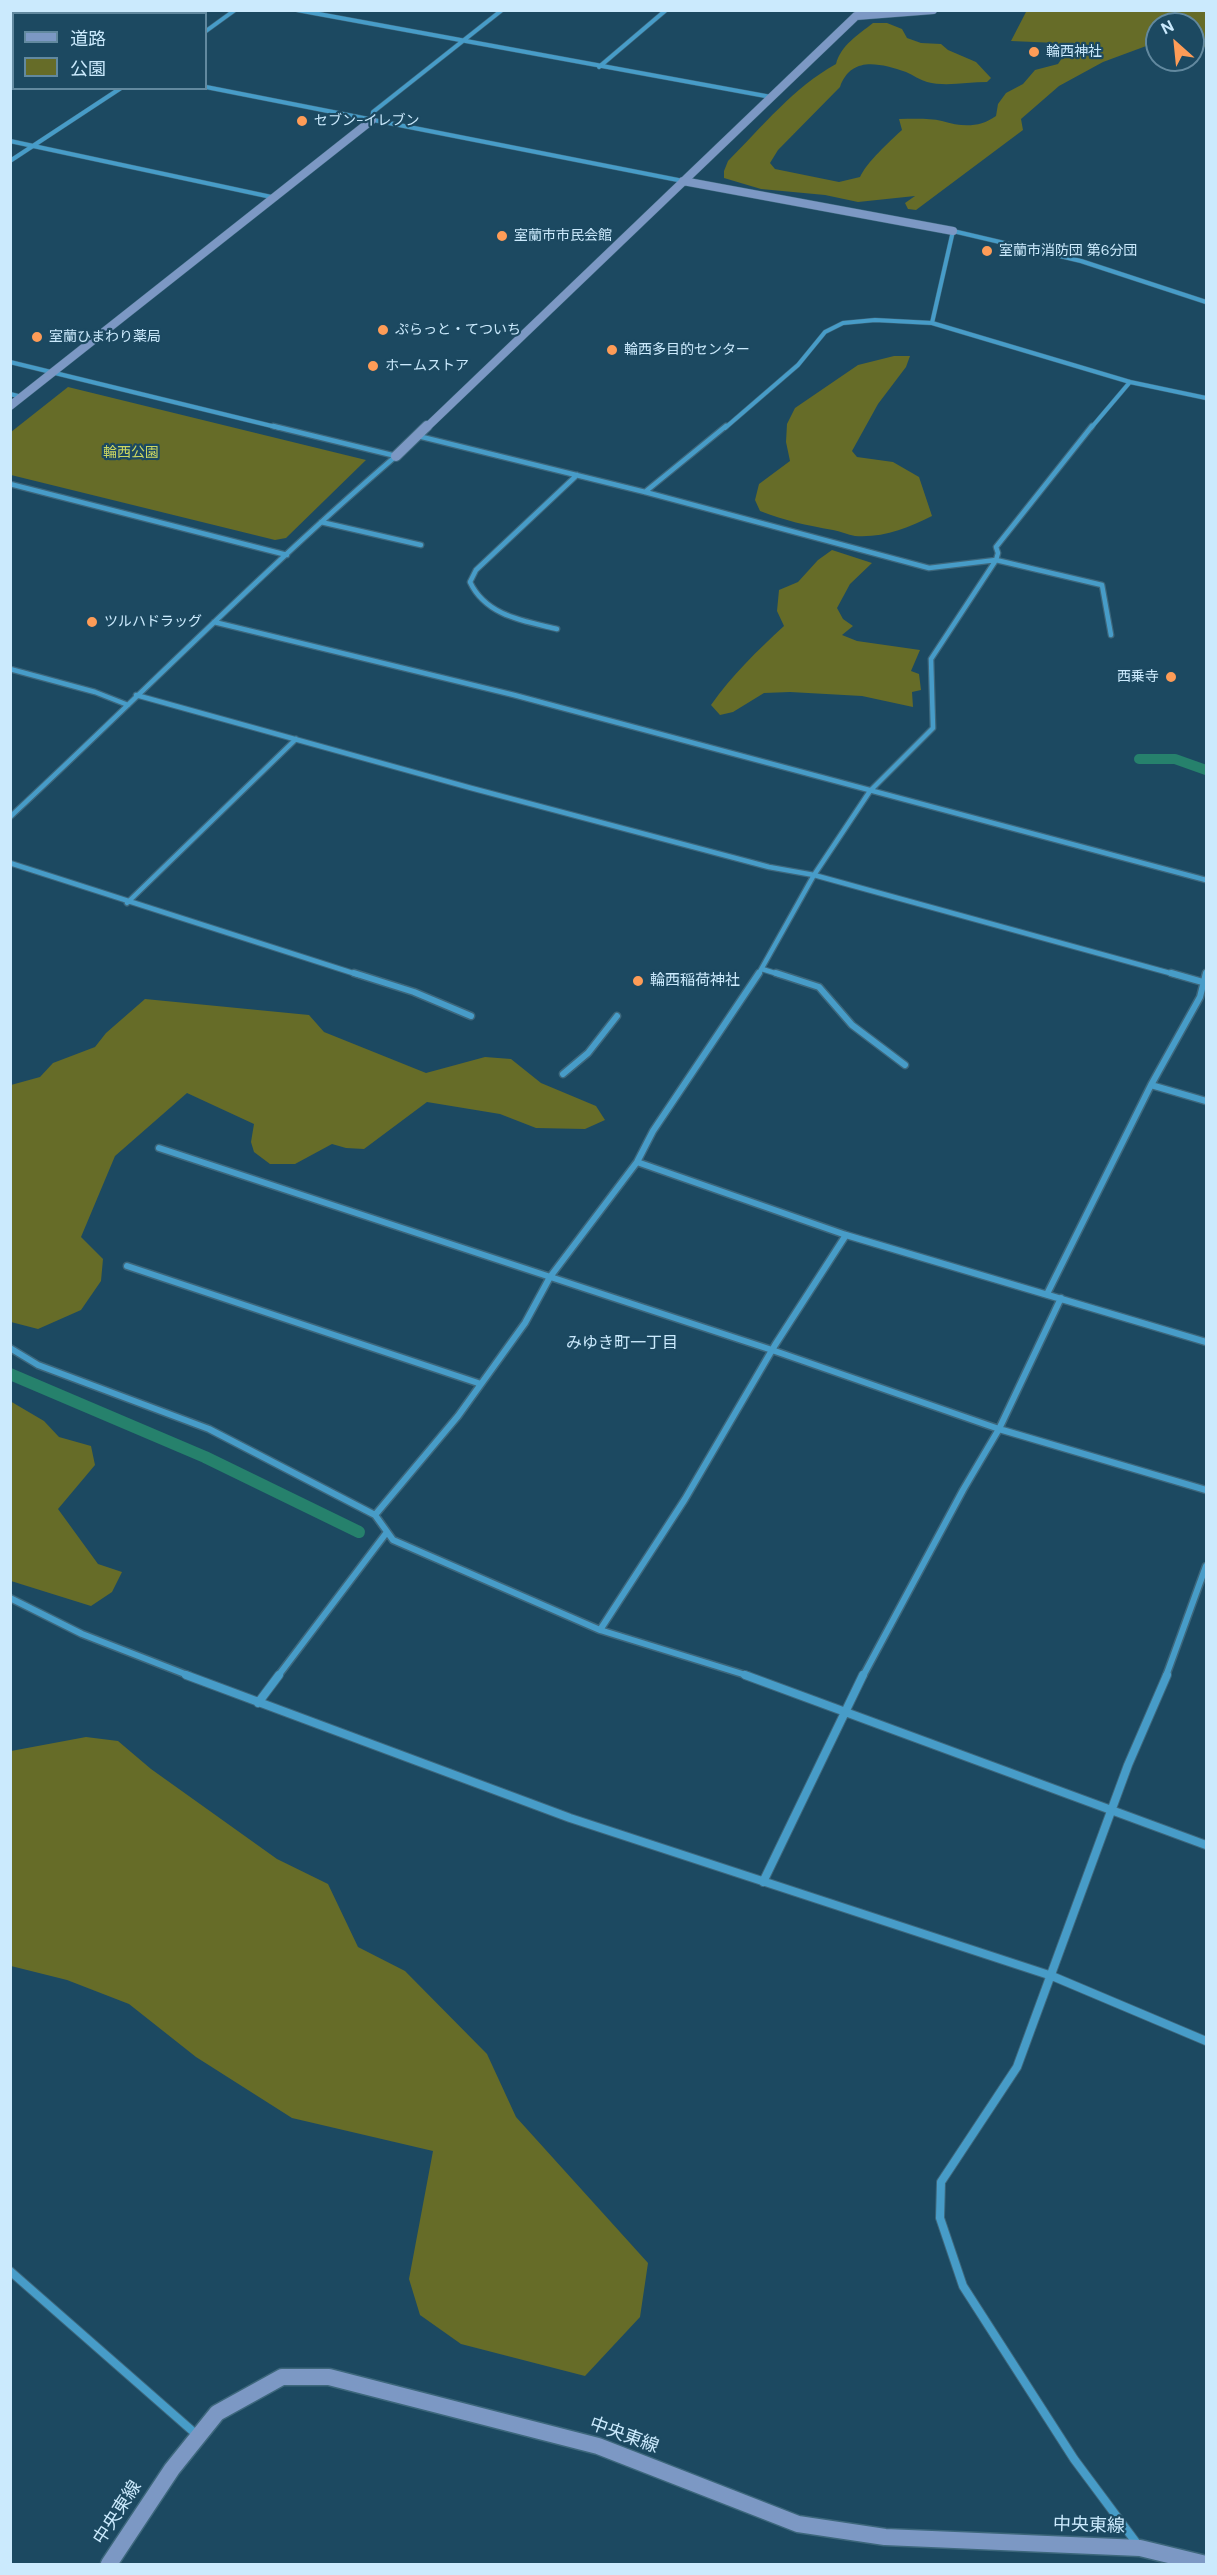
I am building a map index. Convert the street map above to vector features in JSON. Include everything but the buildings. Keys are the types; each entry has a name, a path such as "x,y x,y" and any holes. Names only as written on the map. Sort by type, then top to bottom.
{"street":[{"path":"207,30 235,10"},
{"path":"297,10 771,98"},
{"path":"10,406 276,198 372,120 373,112 502,10"},
{"path":"599,67 666,10"},
{"path":"10,817 128,705 135,695 321,522 418,436 771,98 856,13 933,10"},
{"path":"207,87 683,181 953,231 1068,256 1137,277 1206,302"},
{"path":"10,161 118,90"},
{"path":"10,141 276,198"},
{"path":"932,323 953,231"},
{"path":"645,492 760,399 798,364 825,332 843,323 875,320 932,323 1130,382 1206,398"},
{"path":"10,362 396,456"},
{"path":"375,1515 482,1384 525,1323 550,1277 637,1162 653,1131 762,969 814,875 870,791 933,728 931,659 996,560 998,553 996,547 1073,448 1130,382"},
{"path":"10,394 22,397"},
{"path":"418,436 645,492 929,568 996,560 1102,585 1111,635"},
{"path":"557,629 507,615 491,608 472,592 470,582 476,570 577,475"},
{"path":"10,484 287,555"},
{"path":"321,522 421,545"},
{"path":"214,622 514,695 1206,880"},
{"path":"10,669 94,692 128,705"},
{"path":"135,695 769,867 814,875 1204,982"},
{"path":"127,903 296,739"},
{"path":"10,863 127,903 414,992 471,1016"},
{"path":"762,969 819,987 852,1025 905,1065"},
{"path":"1047,1294 1151,1085 1200,997 1206,972"},
{"path":"563,1074 588,1053 617,1016"},
{"path":"1151,1085 1206,1101"},
{"path":"159,1148 772,1350 999,1429 1206,1490"},
{"path":"637,1162 846,1235 1206,1342"},
{"path":"600,1630 685,1499 772,1350 846,1235"},
{"path":"127,1266 482,1384"},
{"path":"763,1882 817,1773 844,1711 963,1490 999,1429 1061,1298"},
{"path":"10,1348 38,1365 209,1429 375,1515 393,1540 600,1630 729,1669 1206,1845"},
{"path":"258,1703 387,1532"},
{"path":"1140,2548 1074,2459 963,2286 940,2218 941,2182 1017,2067 1150,1710 1172,1664 1206,1566"},
{"path":"10,1598 82,1634 258,1703 570,1818 1052,1976 1206,2041"},
{"path":"10,2271 199,2436"},
{"name":"中央東線","path":"109,2565 172,2469 217,2413 282,2377 329,2377 598,2446 798,2524 885,2537 1140,2548 1206,2564"}],"green space":[{"path":"1035,10 1206,11 1206,47 1205,12 1145,12 1145,46 1103,62 1059,86 1021,119 1023,130 916,210 908,209 905,203 915,196 858,202 825,195 761,189 724,178 728,161 766,121 806,84 836,64 846,46 873,23 887,23 902,29 907,38 921,43 941,44 948,50 976,62 991,78 987,82 941,84 927,82 886,66 867,64 859,66 851,70 840,87 778,150 770,163 775,169 839,182 860,177 873,159 902,130 899,119 932,119 963,125 990,120 996,116 998,104 1006,93 1023,84 1035,70 1058,64 1062,58 1057,43 1011,41 1026,12"},
{"path":"894,356 910,356 906,367 878,404 852,451 857,457 893,462 919,477 932,516 895,531 855,536 760,511 755,500 759,484 790,461 786,442 787,424 795,408 858,365"},
{"name":"輪西公園","path":"68,387 366,460 286,538 275,540 11,475 11,432"},
{"path":"832,550 872,563 850,584 837,608 843,619 853,626 842,635 857,641 920,650 911,671 919,674 921,690 912,692 913,707 862,696 764,693 733,712 720,715 711,705 745,664 784,626 777,611 779,590 798,582 818,560"},
{"path":"145,999 309,1015 324,1032 426,1073 485,1057 511,1059 541,1083 596,1106 605,1120 585,1129 536,1128 500,1114 427,1102 364,1149 332,1144 295,1164 270,1164 254,1152 251,1142 254,1124 187,1093 115,1156 81,1237 103,1259 101,1281 81,1310 38,1329 11,1322 11,1085 40,1077 53,1063 95,1047 106,1033"},
{"path":"10,1401 44,1421 59,1437 91,1446 95,1465 58,1509 98,1564 122,1572 112,1592 91,1606 11,1581"},
{"path":"86,1737 118,1741 151,1769 277,1859 328,1884 358,1947 405,1971 487,2054 516,2117 648,2263 640,2317 585,2376 461,2344 420,2315 409,2279 433,2151 292,2118 196,2057 129,2004 67,1980 11,1966 11,1751"}],"waterway":[{"path":"1139,759 1175,759 1206,770"},
{"path":"10,1374 205,1457 359,1532"}],"place":[{"name":"輪西神社","path":"1034,52"},
{"name":"セブン-イレブン","path":"302,121"},
{"name":"室蘭市市民会館","path":"502,236"},
{"name":"室蘭市消防団 第6分団","path":"987,251"},
{"name":"ぷらっと・てついち","path":"383,330"},
{"name":"室蘭ひまわり薬局","path":"37,337"},
{"name":"輪西多目的センター","path":"612,350"},
{"name":"ホームストア","path":"373,366"},
{"name":"ツルハドラッグ","path":"92,622"},
{"name":"西乗寺","path":"1171,677"},
{"name":"輪西稲荷神社","path":"638,981"}],"district":[{"name":"みゆき町一丁目","path":"622,1344"}]}
